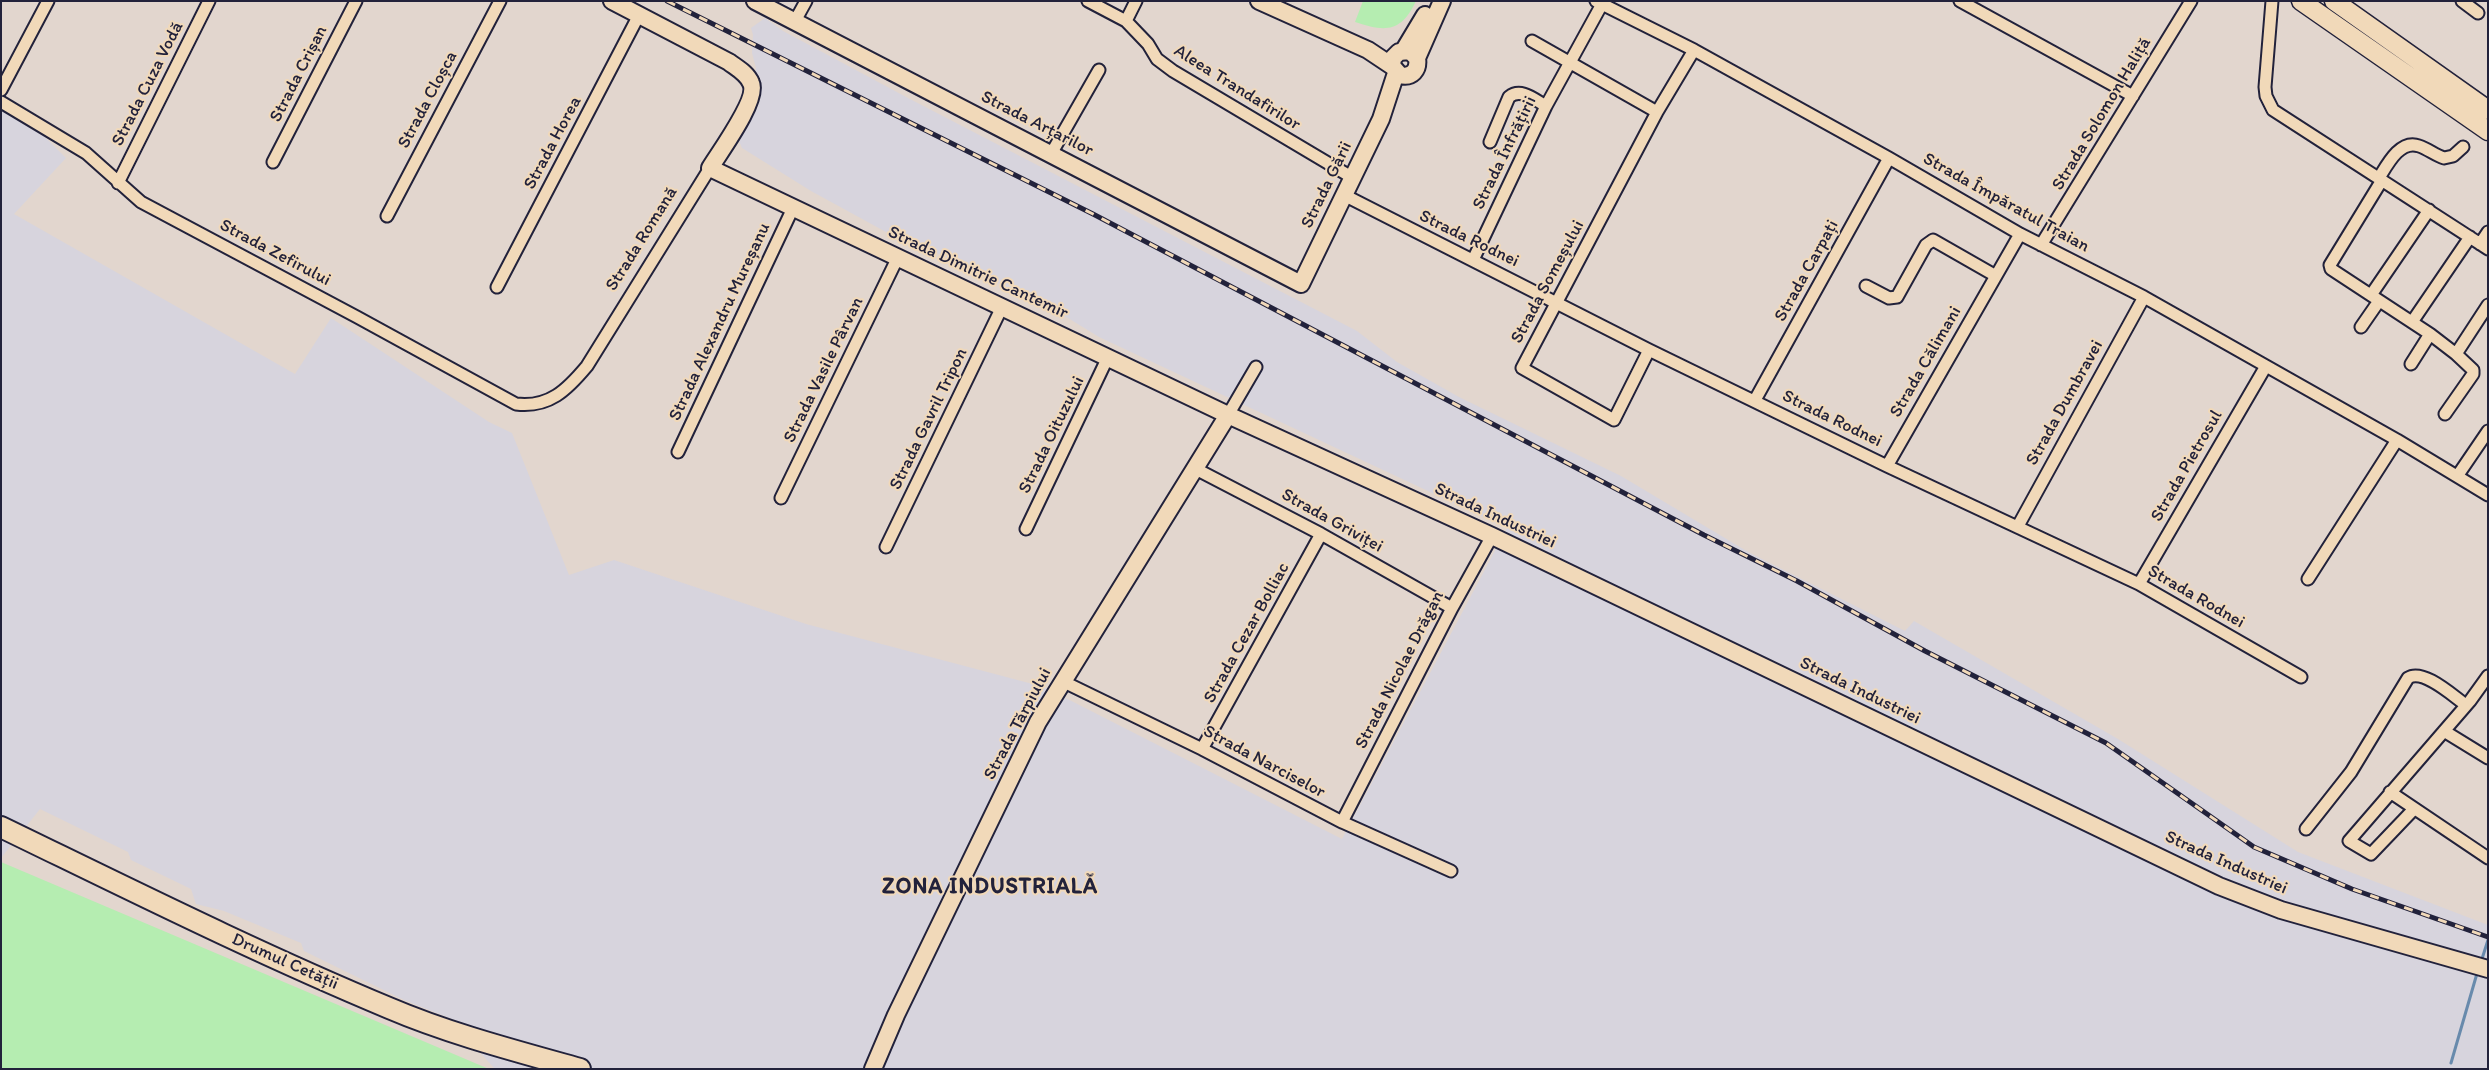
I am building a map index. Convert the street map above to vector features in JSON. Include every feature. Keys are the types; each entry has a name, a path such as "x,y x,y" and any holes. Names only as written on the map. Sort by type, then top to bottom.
{"highway":[{"name":"Drumul Cetății","path":"1,827 208,927 390,1009 494,1045 580,1069"}],"main road":[{"path":"2301,1 2488,131"},
{"path":"2334,1 2488,110"}],"street":[{"path":"1,90 48,1"},
{"name":"Strada Cuza Vodă","path":"118,183 209,1"},
{"name":"Strada Crișan","path":"273,162 356,1"},
{"name":"Strada Cloșca","path":"387,216 500,1"},
{"path":"612,1 639,15"},
{"name":"Strada Arțarilor","path":"755,1 1301,284"},
{"path":"795,21 806,1"},
{"name":"Aleea Trandafirilor","path":"1088,1 1126,22 1148,44 1157,59 1173,70 1353,178"},
{"path":"1126,22 1136,1"},
{"path":"1259,1 1368,50 1402,63"},
{"name":"Strada Gării","path":"1301,284 1388,103 1402,63 1431,1"},
{"name":"Strada Gării","path":"1402,63 1442,1"},
{"path":"1960,1 2132,96"},
{"name":"Strada Solomon Haliță","path":"2041,245 2192,1"},
{"path":"2272,1 2265,87 2269,104 2282,117 2484,246 2488,232"},
{"path":"2462,1 2478,13"},
{"name":"Strada Împăratul Traian","path":"1599,3 1694,50 1889,158 2020,234 2144,297 2458,475 2488,495"},
{"name":"Strada Înfrățirii","path":"1473,260 1546,106 1599,3"},
{"name":"Strada Romană","path":"548,402 587,366 744,112 752,94 752,84 746,75 729,62 639,15"},
{"name":"Strada Horea","path":"497,287 639,15"},
{"path":"1532,41 1657,112"},
{"name":"Strada Someșului","path":"1649,350 1614,420 1522,368 1657,112 1694,50"},
{"path":"1051,154 1100,70"},
{"path":"1490,142 1509,97 1513,94 1522,93 1546,106"},
{"name":"Strada Zefirului","path":"1,102 86,153 141,202 516,404 532,406 548,402"},
{"path":"2445,414 2473,374 2471,366 2430,334 2331,269 2330,263 2392,157 2410,145 2420,146 2444,158 2453,156 2463,147"},
{"name":"Strada Carpați","path":"1755,400 1889,158"},
{"name":"Strada Dimitrie Cantemir","path":"710,168 1228,415"},
{"name":"Strada Rodnei","path":"1344,195 1649,350 1887,466 2139,584 2301,677"},
{"name":"Strada Alexandru Mureșanu","path":"678,452 793,208"},
{"path":"2360,327 2375,298 2429,210"},
{"name":"Strada Călimani","path":"1887,466 2020,234"},
{"path":"2412,322 2470,237"},
{"path":"1866,286 1889,298 1897,297 1926,246 1933,240 1996,276"},
{"name":"Strada Vasile Pârvan","path":"782,498 898,257"},
{"name":"Strada Dumbravei","path":"2018,526 2144,297"},
{"path":"2456,354 2488,305"},
{"name":"Strada Gavril Tripon","path":"886,547 1002,307"},
{"path":"2410,364 2430,334"},
{"name":"Strada Oituzului","path":"1026,529 1108,357"},
{"name":"Strada Pietrosul","path":"2139,584 2266,366"},
{"path":"1228,415 1256,367"},
{"name":"Strada Tărpiului","path":"873,1069 896,1015 1020,760 1062,681 1228,415"},
{"name":"Strada Industriei","path":"1228,415 1492,536 2219,886 2281,910 2488,969"},
{"path":"2458,475 2488,431"},
{"path":"2308,579 2397,440"},
{"name":"Strada Griviței","path":"1194,468 1322,534 1452,608"},
{"name":"Strada Cezar Bolliac","path":"1202,749 1322,534"},
{"name":"Strada Nicolae Drăgan","path":"1342,822 1452,608 1492,536"},
{"path":"2306,829 2351,772 2408,678 2413,674 2422,675 2466,705"},
{"path":"2414,809 2371,854 2348,841 2466,705 2488,676"},
{"name":"Strada Narciselor","path":"1062,681 1202,749 1342,822 1451,871"},
{"path":"2444,730 2488,758"},
{"path":"2390,792 2488,858"}],"shaded area":[{"path":"765,18 783,31 908,98 1357,331 1397,362 1459,397 1621,476 1750,553 1905,631 1914,621 2118,739 2298,852 2488,925 2488,1069 495,1069 467,1038 462,1023 404,1000 304,951 301,943 224,911 196,904 191,889 131,860 128,852 40,809 1,858 1,102 23,115 66,158 14,214 295,374 331,318 489,422 512,433 569,575 614,560 806,624 1044,687 1342,839 1507,528 1099,337 1068,318 929,249 886,232 811,191 742,148 739,141 742,123 756,68 752,53 753,35 751,28"}],"green space":[{"path":"1363,1 1416,1 1404,19 1398,24 1384,28 1355,22"},
{"path":"1,862 489,1069 1,1069"}],"waterway":[{"path":"2481,962 2488,940"},
{"path":"2451,1063 2478,970"}],"railway":[{"path":"667,1 1093,214 1704,535 1797,581 1925,651 2106,743 2254,847 2352,889 2488,937"}],"district":[{"name":"ZONA INDUSTRIALĂ","path":"990,887"}]}
